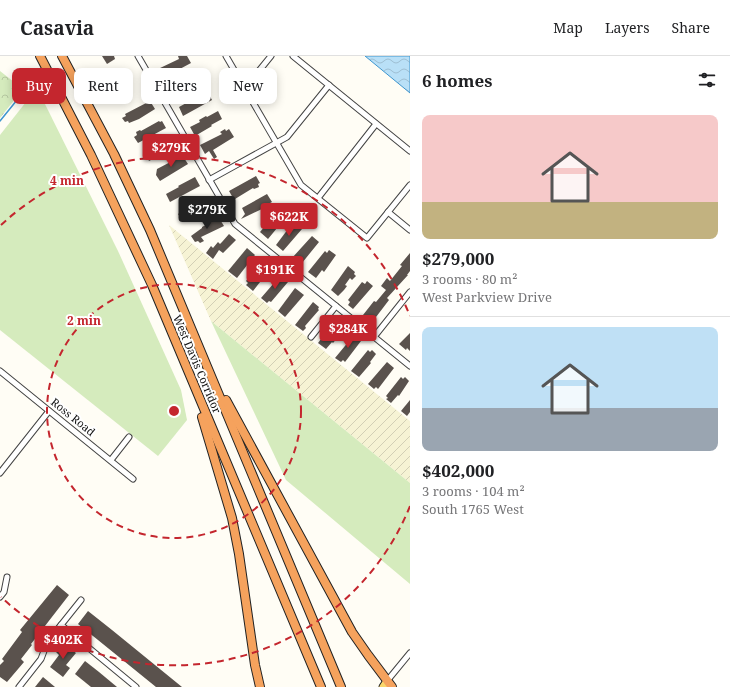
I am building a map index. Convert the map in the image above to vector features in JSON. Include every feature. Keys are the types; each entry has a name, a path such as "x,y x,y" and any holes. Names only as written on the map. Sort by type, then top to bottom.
{"highway":[{"name":"West Davis Corridor","path":"40,56 73,118 115,205 154,292 321,687"},
{"name":"West Davis Corridor","path":"62,56 108,142 138,204 341,687"},
{"path":"208,370 352,632 387,685"},
{"path":"196,390 206,431 232,518 239,554 255,665 260,687"}],"street":[{"path":"138,56 235,224 410,366"},
{"path":"226,56 233,68"},
{"path":"261,68 271,56"},
{"path":"293,56 410,151"},
{"path":"210,180 287,137 329,85"},
{"path":"254,104 301,185 367,238 410,185"},
{"path":"318,198 376,124"},
{"path":"388,212 410,230"},
{"path":"374,337 410,292"},
{"path":"312,337 336,306"},
{"name":"Ross Road","path":"0,372 133,479"},
{"path":"0,473 49,411"},
{"path":"111,460 129,437"},
{"path":"0,597 4,592 7,577"},
{"path":"19,687 41,660 49,640 81,600"},
{"path":"61,625 136,687"},
{"path":"387,685 410,654"}],"shaded area":[{"path":"169,225 410,421 410,483 211,321"}],"green space":[{"path":"0,71 12,80 12,103 0,118"},
{"path":"24,104 45,104 118,251 181,390 187,420 158,456 0,330 0,135"},
{"path":"211,321 410,483 410,584 286,480"}],"water":[{"path":"365,56 410,56 410,93"}],"building":[{"path":"102,56 114,56 115,59 107,64"},
{"path":"178,56 187,56 191,63 182,68 160,68 179,59"},
{"path":"144,104 152,104 155,109 139,119 129,123 128,121 125,122 122,118 126,116 125,114"},
{"path":"184,104 205,104 183,116 179,107"},
{"path":"218,111 222,119 195,136 190,127 200,122 199,120 206,116 207,117"},
{"path":"159,121 162,121 166,128 138,143 134,137 137,135 136,132 141,131"},
{"path":"225,129 226,131 229,129 234,137 213,150 217,157 214,159 209,151 205,154 200,145 222,134 220,132"},
{"path":"173,138 178,146 149,161 145,153"},
{"path":"180,157 181,159 184,158 188,164 160,181 156,175 157,169"},
{"path":"256,176 260,183 258,184 259,187 253,188 235,199 234,197 233,198 229,191"},
{"path":"195,177 200,186 170,202 166,194"},
{"path":"267,194 272,202 261,208 262,209 241,219 245,214 242,208"},
{"path":"204,196 205,198 208,196 211,202 182,220 178,214 181,212 179,209 194,203 193,201"},
{"path":"278,209 287,216 268,239 260,232"},
{"path":"219,218 224,226 201,237 204,241 200,243 198,241 195,242 191,236 202,227"},
{"path":"296,224 302,229 283,251 276,245 291,225 294,227"},
{"path":"229,234 236,240 223,253 219,250 213,259 206,253 211,246 213,248 218,242 220,244"},
{"path":"312,236 319,242 302,263 299,263 292,258"},
{"path":"247,248 255,255 237,278 228,271"},
{"path":"329,250 336,255 324,272 322,270 316,278 308,272 325,251 327,253"},
{"path":"410,253 410,271 408,275 387,298 389,300 373,321 371,319 370,321 363,315 374,301 376,302 386,290 381,286 387,278 390,281"},
{"path":"260,263 263,265 265,263 271,268 253,291 246,285 248,283 246,281"},
{"path":"348,266 355,272 354,274 356,276 352,280 350,278 345,285 347,286 338,296 331,290"},
{"path":"280,276 288,282 271,302 269,301 267,303 261,298"},
{"path":"367,281 373,286 353,309 348,305 350,302 348,300 362,282 365,284"},
{"path":"295,288 304,295 285,317 278,311"},
{"path":"313,302 319,307 319,310 305,326 306,328 303,331 295,325"},
{"path":"335,321 346,328 326,349 318,343"},
{"path":"410,333 410,351 407,348 406,350 399,344"},
{"path":"354,335 361,341 345,362 343,360 341,362 335,358"},
{"path":"368,350 370,352 372,350 376,354 370,362 371,363 359,377 351,371"},
{"path":"387,362 394,368 378,389 376,387 374,389 368,384"},
{"path":"401,377 403,379 405,377 409,381 399,396 398,395 391,403 386,399 388,398 386,396"},
{"path":"410,400 410,412 407,416 401,411"},
{"path":"57,585 69,595 31,644 32,645 21,659 24,662 7,682 0,677 0,665 4,661 2,659 22,632 20,630"},
{"path":"88,611 182,687 156,687 78,624"},
{"path":"63,643 76,653 66,665 70,668 63,677 50,667 59,655 56,652"},
{"path":"85,661 117,687 91,687 75,674"},
{"path":"43,677 55,687 35,687"}],"waterway":[{"path":"0,121 14,104"}]}
